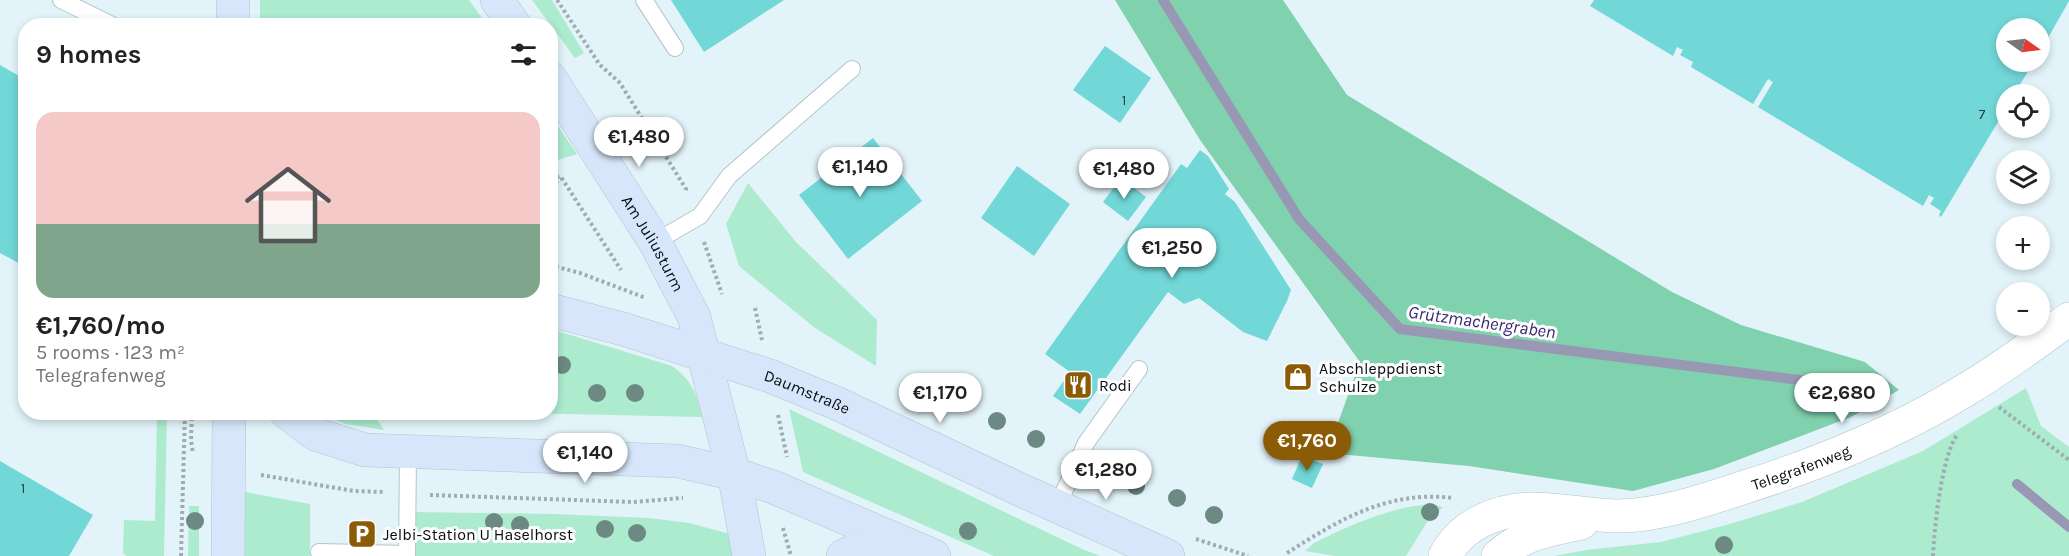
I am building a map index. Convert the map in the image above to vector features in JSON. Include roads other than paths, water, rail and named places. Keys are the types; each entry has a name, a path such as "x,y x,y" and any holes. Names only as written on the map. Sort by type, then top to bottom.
{"main road":[{"path":"233,0 233,18"},
{"path":"497,0 509,18"},
{"name":"Am Juliusturm","path":"558,90 655,242 694,317 734,474 749,556"},
{"name":"Daumstraße","path":"558,312 770,376 836,403 1057,507 1168,556"},
{"path":"228,556 229,420"},
{"path":"297,420 315,434 365,450 678,461 734,474 796,497 924,552"},
{"path":"843,556 854,551 924,552"}],"street":[{"name":"Telegrafenweg","path":"1445,556 1461,533 1483,520 1510,512 1531,509 1606,517 1636,516 1682,507 1804,468 1887,433 1972,387 2069,319"},
{"name":"Telegrafenweg","path":"1498,556 1512,544 1532,534 1606,517"}],"lane":[{"path":"61,0 98,18"},
{"path":"644,0 675,48"},
{"path":"655,242 700,216 729,176 852,69"},
{"path":"1057,507 1086,443 1139,369"},
{"path":"319,552 407,554 408,452"}],"waterway":[{"name":"Grützmachergraben","path":"1163,0 1299,219 1400,329 1854,387"},
{"name":"Grützmachergraben","path":"2017,484 2069,527"}],"place":[{"name":"Abschleppdienst Schulze","path":"1298,377"},
{"name":"Rodi","path":"1078,385"},
{"name":"Jelbi-Station U Haselhorst","path":"362,534"}]}
